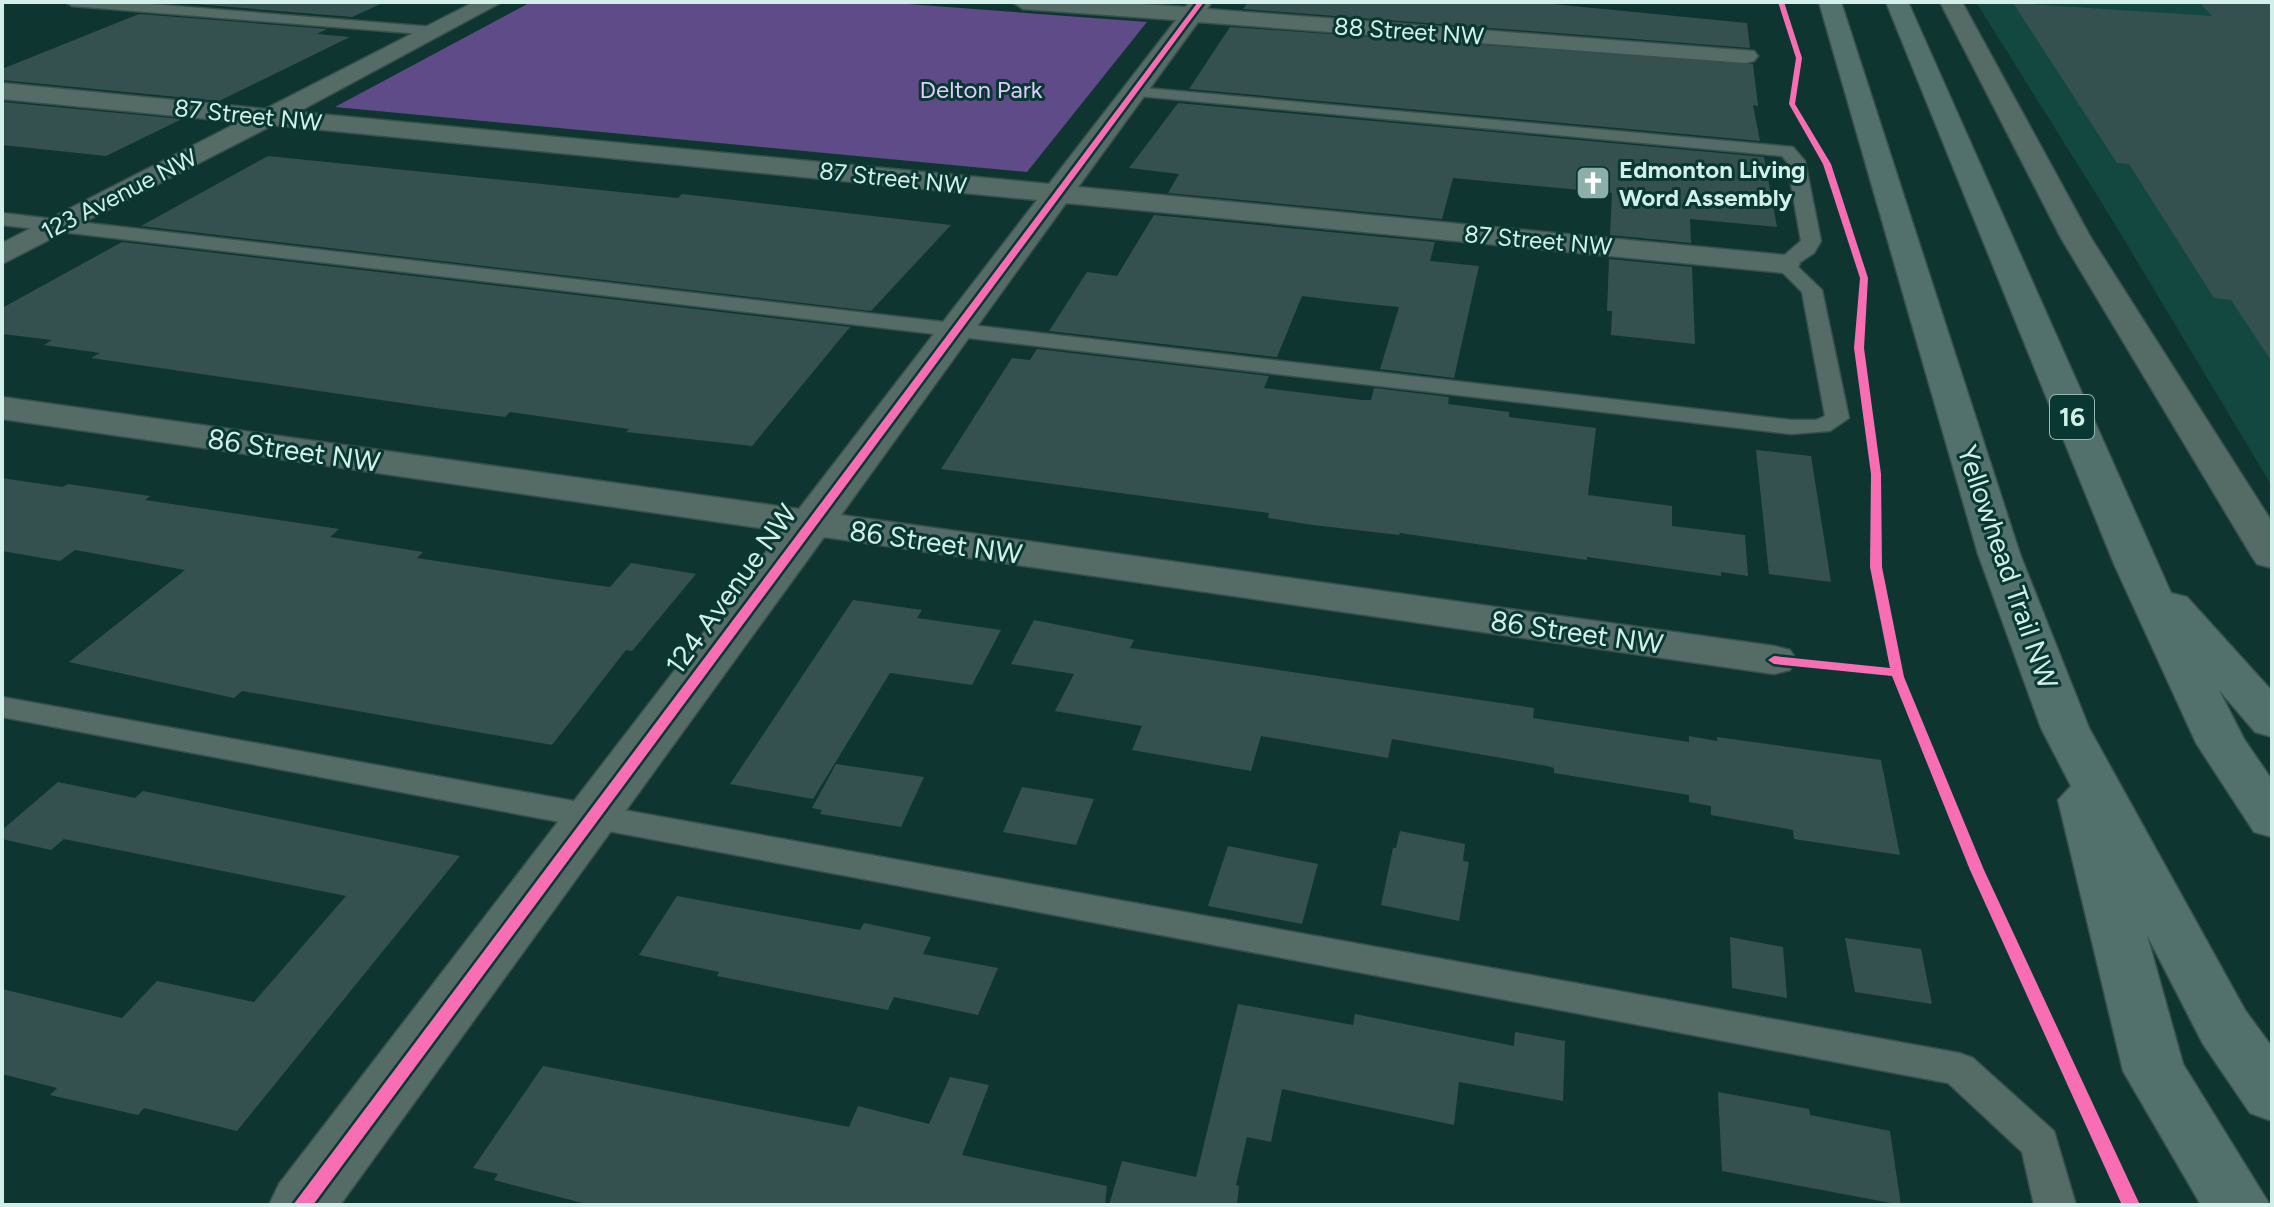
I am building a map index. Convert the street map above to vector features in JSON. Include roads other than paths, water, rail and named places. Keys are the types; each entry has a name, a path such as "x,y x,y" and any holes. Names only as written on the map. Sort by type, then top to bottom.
{"highway":[{"name":"Yellowhead Trail NW","path":"1830,2 1999,554 2065,728 2224,1027 2272,1095"},
{"name":"16","path":"1897,2 2135,564 2221,743 2272,819"},
{"path":"2135,564 2272,721"},
{"path":"2065,728 2154,1071 2237,1205"}],"street":[{"name":"123 Avenue NW","path":"2,255 491,2"},
{"name":"88 Street NW","path":"1023,2 1196,8 1746,56"},
{"path":"1951,2 2076,238 2272,555"},
{"name":"124 Avenue NW","path":"302,1205 1196,8"},
{"name":"87 Street NW","path":"2,91 1784,264"},
{"name":"86 Street NW","path":"2,408 1774,660"}],"lane":[{"path":"72,2 434,31"},
{"path":"2,219 1816,428 1830,424 1837,418 1812,290 1784,264 1807,249 1811,241 1796,161 1787,151 1134,92"},
{"path":"2,707 1959,1069 2040,1143 2055,1205"}],"place":[{"name":"Edmonton Living Word Assembly","path":"1593,183"}],"park label":[{"name":"Delton Park","path":"981,89"}]}
